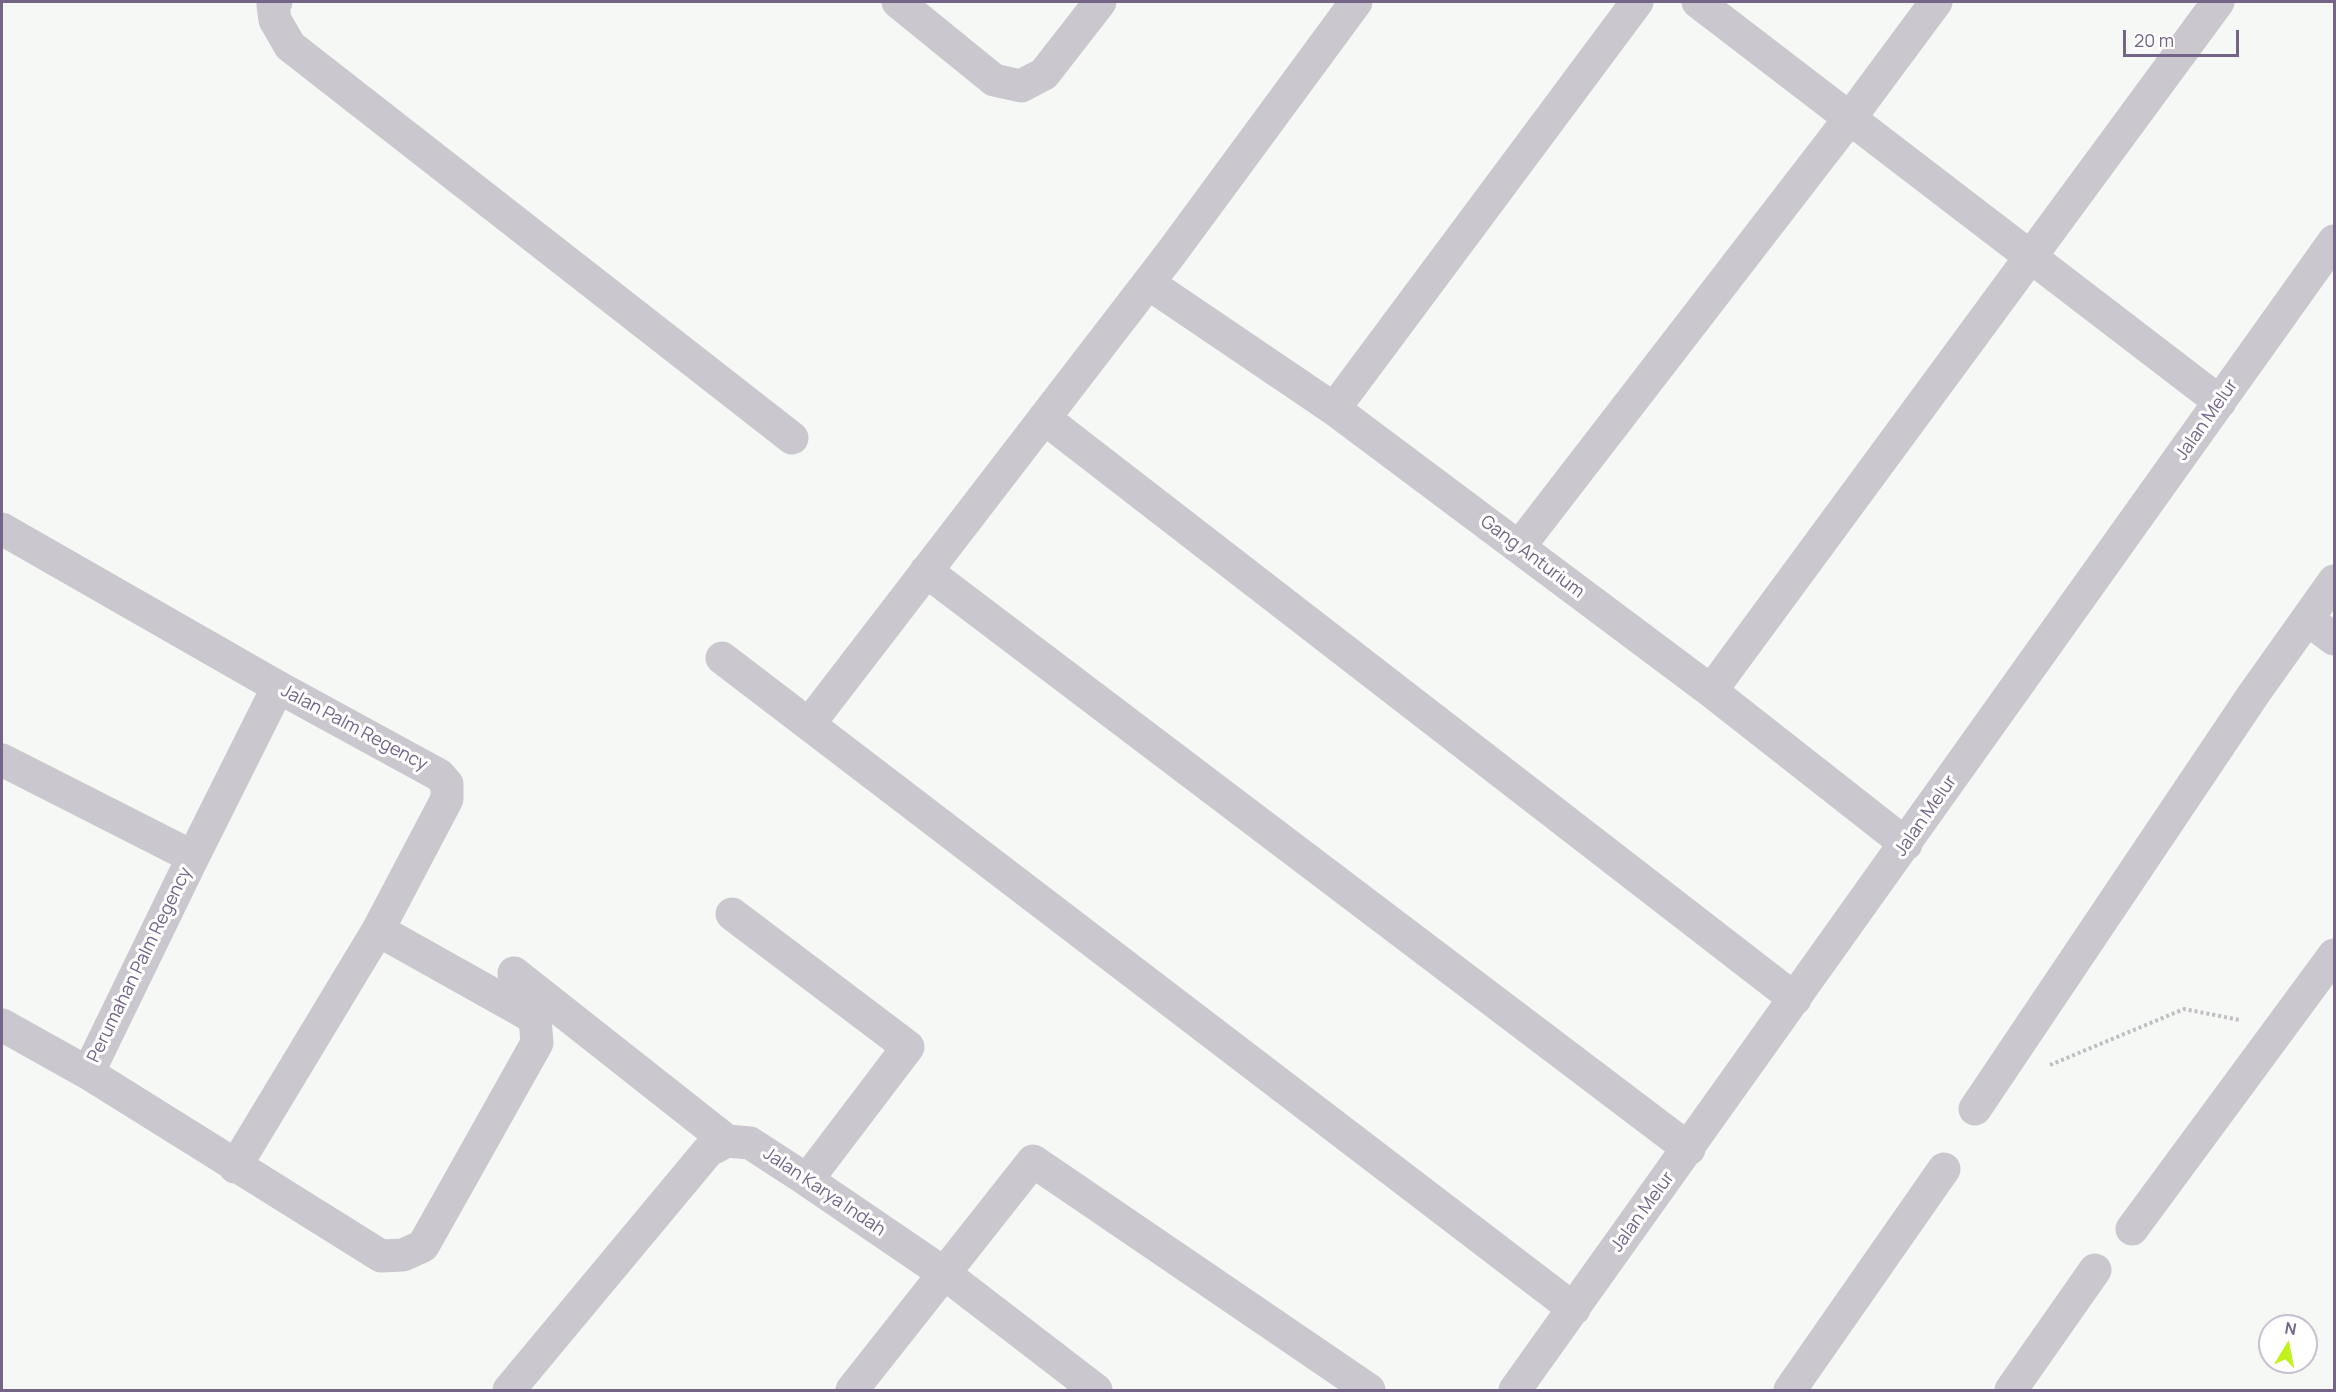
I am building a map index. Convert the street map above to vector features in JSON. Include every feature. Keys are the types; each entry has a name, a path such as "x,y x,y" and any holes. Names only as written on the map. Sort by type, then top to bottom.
{"street":[{"path":"898,2 994,80 1021,86 1044,74 1100,2"},
{"path":"809,724 1148,283 1356,2"},
{"path":"1334,409 1637,2"},
{"path":"1698,2 2220,402"},
{"path":"1519,547 1850,118 1936,2"},
{"path":"1711,691 2218,2"},
{"path":"275,11 290,46 792,438"},
{"name":"Jalan Melur","path":"1515,1390 1689,1149 2334,241"},
{"name":"Gang Anturium","path":"1148,283 1334,409 1711,691 1906,843"},
{"path":"1044,418 1795,999"},
{"name":"Jalan Palm Regency","path":"2,530 278,687 439,775 447,784 447,799 378,930 235,1167"},
{"path":"926,572 1689,1149"},
{"path":"1975,1109 2253,695 2334,581"},
{"path":"2307,619 2334,639"},
{"path":"722,658 1574,1309"},
{"path":"193,857 278,687"},
{"name":"Perumahan Palm Regency","path":"2,760 193,857 88,1073"},
{"path":"732,914 908,1047 807,1180"},
{"path":"2,1025 88,1073 235,1167 381,1256 403,1255 423,1246 537,1043 534,1018 378,930"},
{"path":"2132,1229 2334,955"},
{"path":"509,1390 708,1151 727,1140 514,973"},
{"name":"Jalan Karya Indah","path":"727,1140 750,1143 807,1180 945,1274 1096,1390"},
{"path":"852,1390 1033,1161 1368,1390"},
{"path":"1790,1390 1944,1169"},
{"path":"2011,1390 2095,1270"}],"path":[{"path":"2041,1069 2184,1009 2279,1028"}]}
